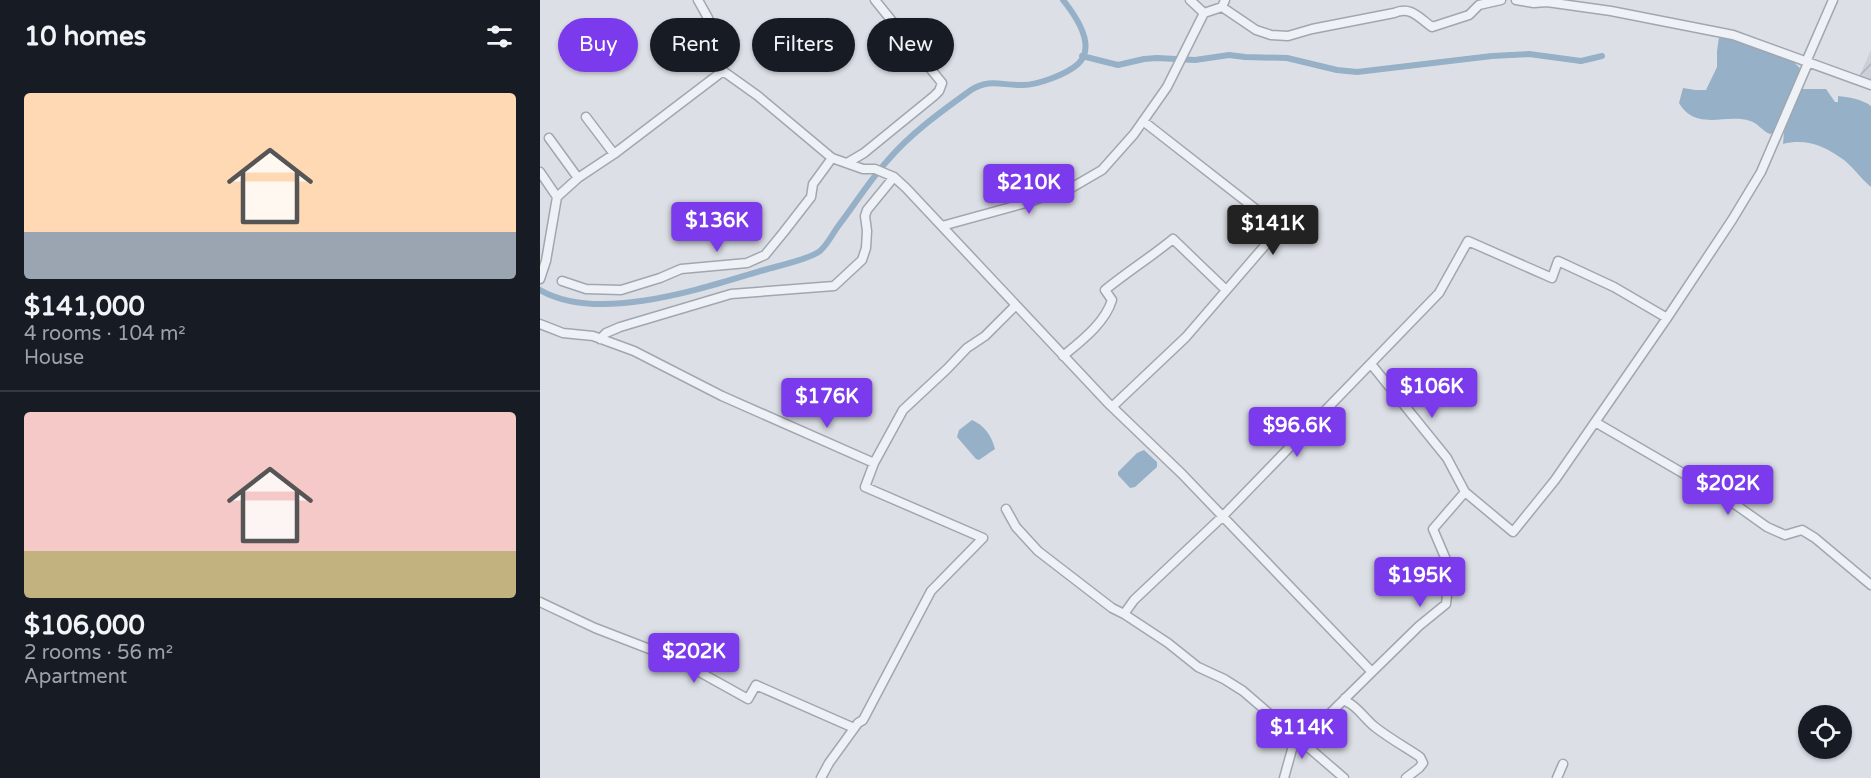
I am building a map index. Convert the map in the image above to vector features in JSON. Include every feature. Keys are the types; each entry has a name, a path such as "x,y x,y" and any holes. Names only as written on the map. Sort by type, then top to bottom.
{"street":[{"path":"698,0 708,18"},
{"path":"847,163 864,153 934,96 939,91 942,82 875,0"},
{"path":"1190,0 1204,13"},
{"path":"942,226 1071,188 1102,170 1134,134 1167,87 1204,13 1223,3 1256,30 1271,35 1288,36 1394,13 1403,9 1411,11 1432,27 1469,15 1479,5 1501,0"},
{"path":"1516,0 1611,11 1714,31 1753,42 1871,85"},
{"path":"1371,364 1447,458 1465,492 1513,532 1555,480 1667,318 1761,172 1833,0"},
{"path":"540,279 557,197 578,178 614,154 720,72"},
{"path":"726,72 832,158 863,169 875,169 890,175 906,188 1112,407 1182,474 1372,672"},
{"path":"586,117 614,154"},
{"path":"1112,407 1186,337 1280,228 1143,121"},
{"path":"549,138 578,178"},
{"path":"562,281 586,289 621,291 681,269 747,263 765,255 811,196 813,184 832,158"},
{"path":"540,172 557,197"},
{"path":"600,339 606,333 620,327 730,294 834,286 862,260 866,248 865,216 890,175"},
{"path":"1063,356 1081,341 1104,316 1112,300 1105,290 1173,239 1226,290"},
{"path":"1124,614 1134,600 1223,516 1439,293 1468,241 1552,278 1558,261 1614,287 1667,318"},
{"path":"821,778 854,728 863,720 931,591 983,538 865,487 874,464 903,410 948,369 967,348 985,336 1016,305"},
{"path":"540,324 563,333 600,339 634,351 722,396 874,464"},
{"path":"1595,422 1729,500 1767,527 1785,535 1802,530 1815,538 1871,585"},
{"path":"1284,778 1299,738 1346,698 1419,626 1446,604 1450,569 1433,529 1465,492"},
{"path":"1006,509 1016,527 1038,551 1112,608 1168,643 1198,667 1224,678 1243,691 1344,778"},
{"path":"540,602 595,628 678,660 748,699 756,685 854,728"},
{"path":"1346,698 1347,702 1377,729 1420,758 1423,763 1406,778"},
{"path":"1557,778 1563,764"}],"shaded area":[{"path":"1871,50 1871,82 1859,77"}],"water":[{"path":"1721,36 1790,59 1800,68 1773,133 1767,133 1753,122 1741,119 1712,120 1694,117 1686,112 1679,103 1683,88 1706,90 1717,67 1717,51"},
{"path":"1802,89 1826,89 1835,102 1838,102 1838,96 1842,96 1871,106 1871,187 1848,163 1830,151 1815,144 1791,142 1783,144 1784,132 1798,93"},
{"path":"972,420 987,432 995,449 979,460 957,437 959,430"},
{"path":"1144,450 1157,462 1157,467 1135,487 1130,488 1118,472 1137,453"}],"waterway":[{"path":"540,290 564,300 591,304 651,300 712,286 816,254 826,245 869,184 897,150 927,123 971,90 991,83 1023,85 1036,83 1060,75 1078,64 1083,57 1085,40 1078,22 1063,0"},
{"path":"1082,56 1118,65 1144,59 1195,60 1229,55 1287,58 1337,70 1357,72 1492,56 1529,54 1581,61 1602,56"}]}
